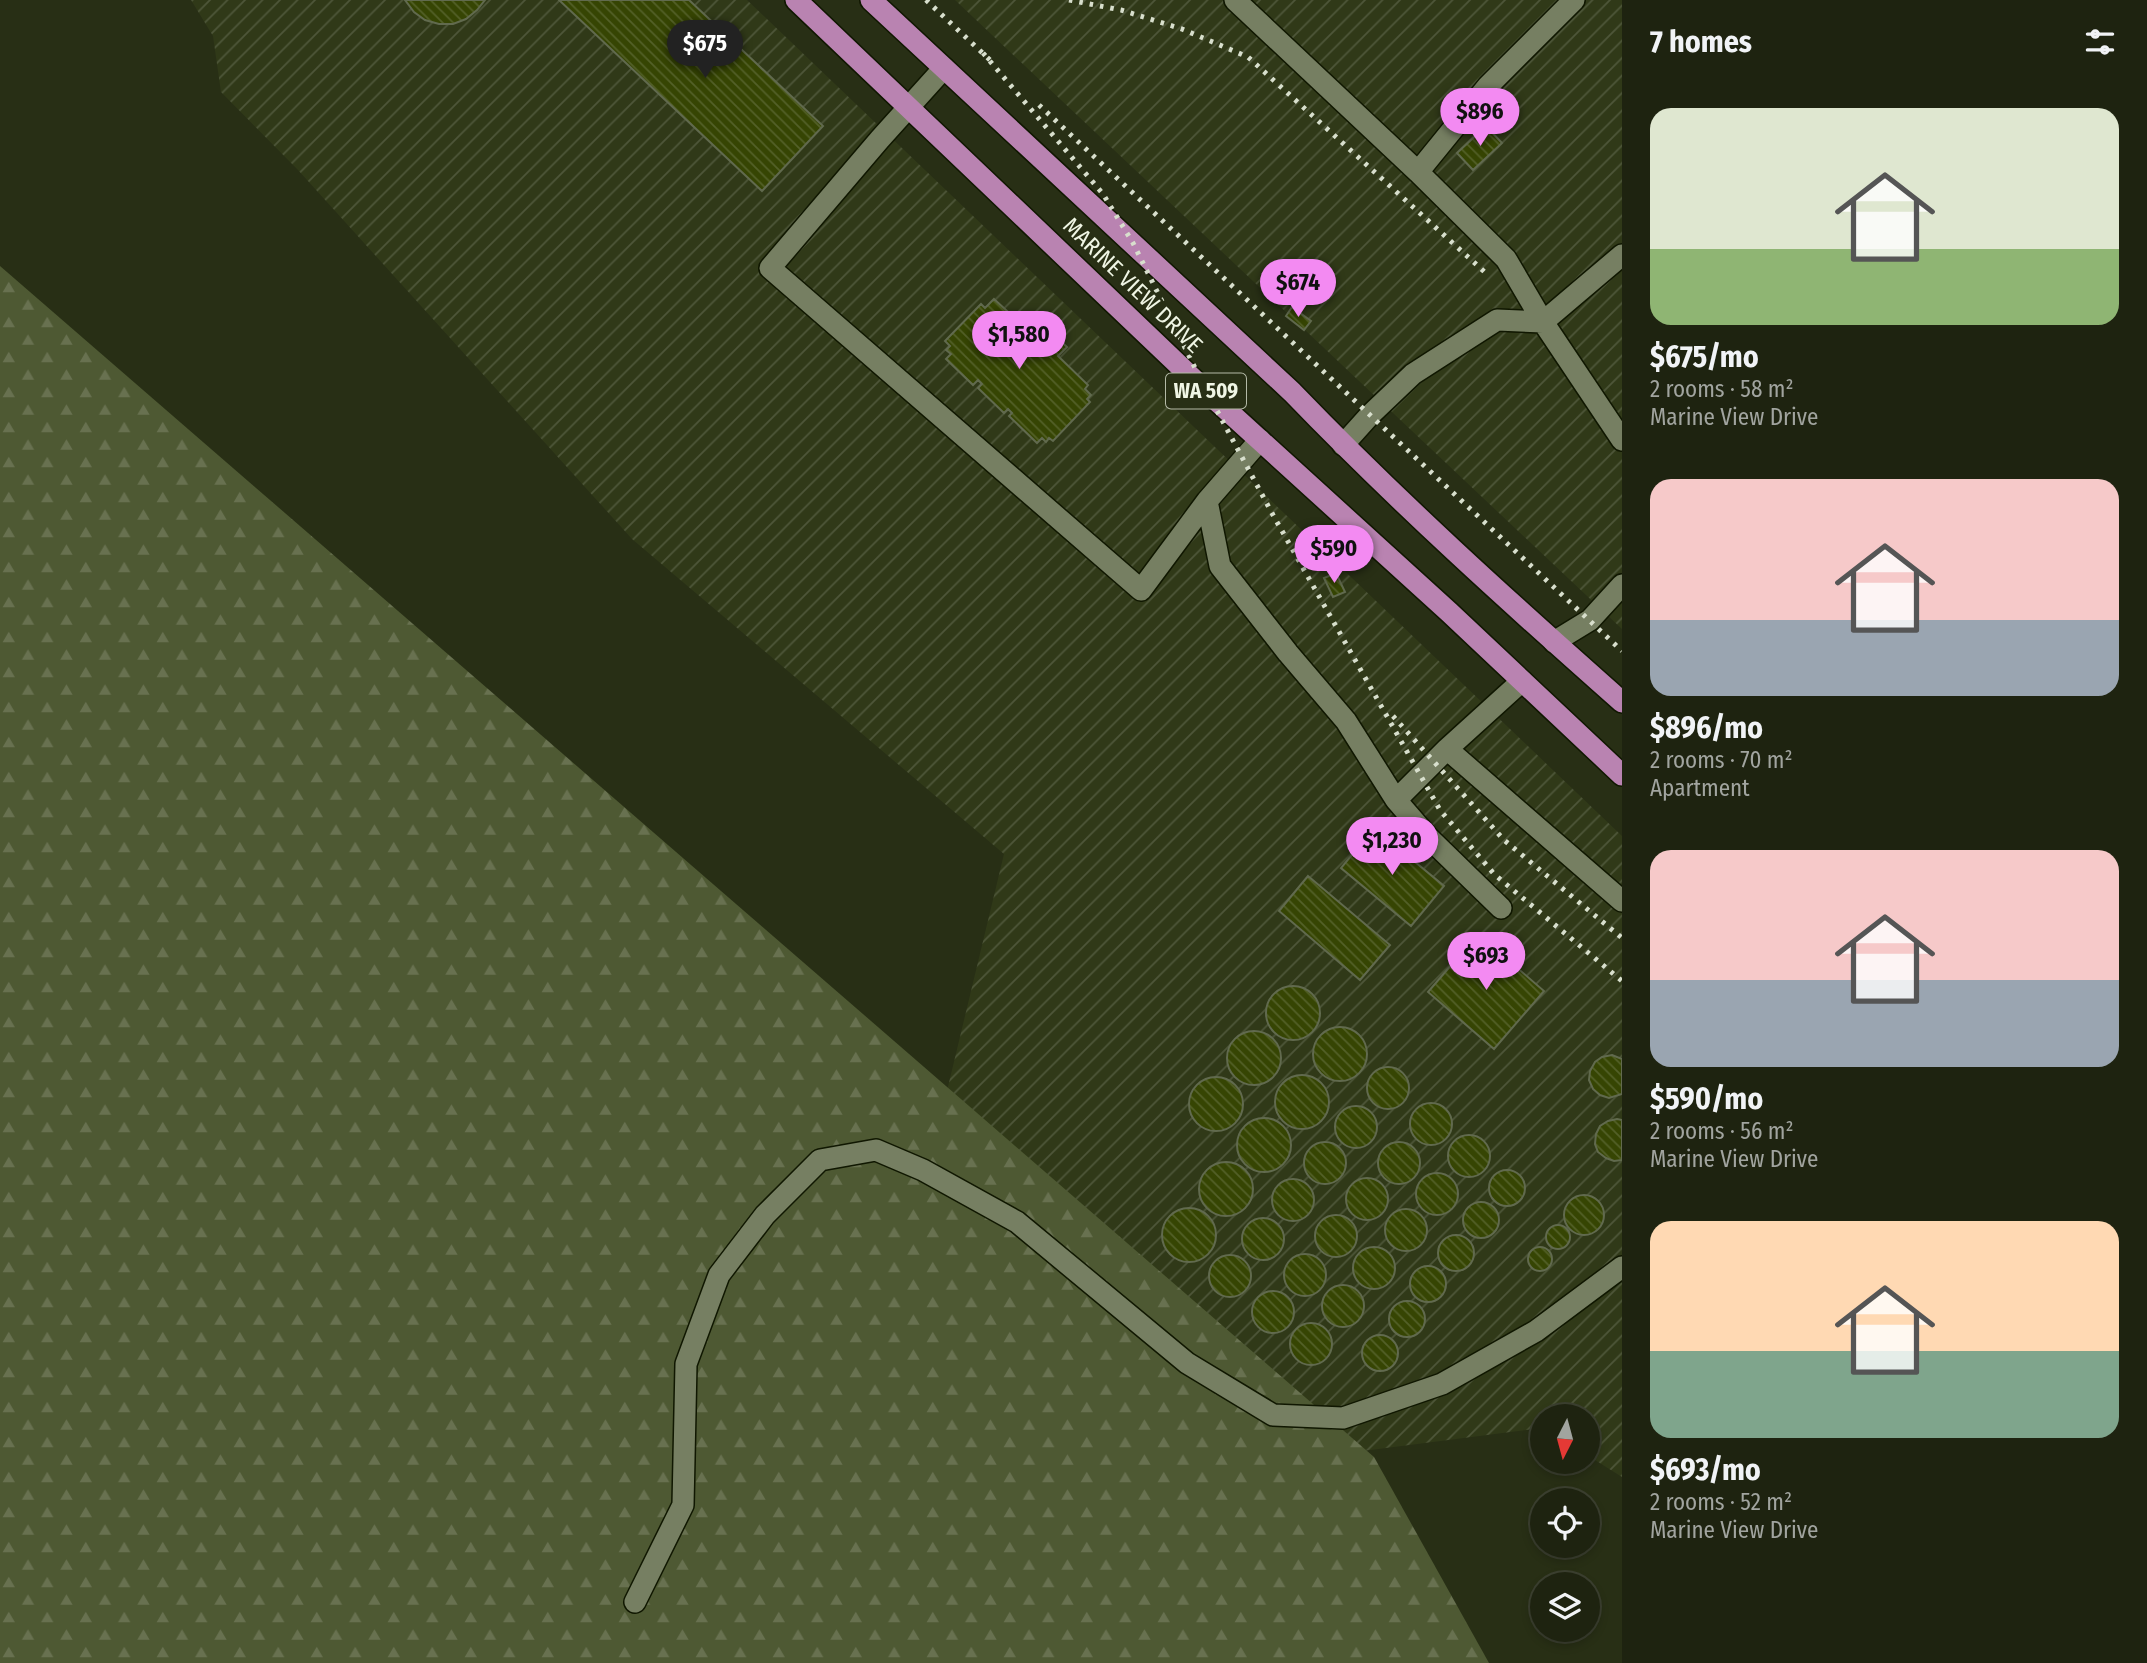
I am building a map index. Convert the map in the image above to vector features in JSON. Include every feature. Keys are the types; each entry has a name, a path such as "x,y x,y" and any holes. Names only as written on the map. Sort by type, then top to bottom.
{"main road":[{"name":"MARINE VIEW DRIVE","path":"796,0 1260,440 1622,775"},
{"name":"MARINE VIEW DRIVE","path":"871,0 1292,392 1343,445 1507,601 1622,702"}],"lane":[{"path":"1235,0 1419,172 1506,259 1542,323 1622,440"},
{"path":"1419,172 1488,86 1574,0"},
{"path":"944,68 769,268 1141,590 1206,501 1260,440"},
{"path":"1343,445 1413,374 1497,320 1542,323 1622,255"},
{"path":"1206,501 1220,566 1288,653 1346,721 1396,800 1429,837 1501,908"},
{"path":"1554,642 1590,620 1622,585"},
{"path":"1396,800 1522,681"},
{"path":"1447,749 1622,901"},
{"path":"635,1602 683,1505 686,1364 719,1275 765,1215 820,1160 876,1150 923,1171 1017,1222 1187,1363 1273,1415 1343,1418 1442,1384 1536,1331 1622,1267"}],"shaded area":[{"path":"191,0 747,0 1622,836 1622,1477 1600,1463 1600,1404 1530,1404 1530,1430 1316,1457 933,1149 1004,854 632,539 298,170 221,92 213,36"},
{"path":"955,0 1622,0 1622,629"}],"green space":[{"path":"0,266 1374,1457 1489,1663 0,1663"}],"building":[{"path":"405,0 485,0 466,19 453,24 439,24 425,20 414,12"},
{"path":"559,0 689,0 823,126 762,191"},
{"path":"1486,126 1502,143 1473,170 1457,153"},
{"path":"994,299 1030,332 1040,322 1067,347 1058,356 1088,385 1085,389 1091,395 1087,399 1090,402 1053,441 1049,438 1046,442 1042,438 1037,443 1009,416 1012,413 1008,409 1004,413 978,388 982,384 978,380 973,385 946,359 951,354 946,350 950,346 945,341 981,304 985,308"},
{"path":"1292,307 1311,321 1304,330 1286,316"},
{"path":"1336,573 1345,592 1333,597 1324,578"},
{"path":"1374,828 1444,886 1411,926 1341,868"},
{"path":"1308,876 1390,945 1360,980 1279,911"},
{"path":"1478,934 1544,991 1494,1049 1428,992"},
{"path":"1293,986 1312,994 1320,1013 1312,1032 1293,1040 1274,1032 1266,1013 1274,994"},
{"path":"1340,1027 1359,1035 1367,1054 1359,1073 1340,1081 1321,1073 1313,1054 1321,1035"},
{"path":"1254,1031 1273,1039 1281,1058 1273,1077 1254,1085 1235,1077 1227,1058 1235,1039"},
{"path":"1612,1055 1622,1059 1622,1094 1609,1098 1593,1089 1589,1080 1595,1062"},
{"path":"1388,1067 1403,1073 1409,1088 1403,1103 1388,1109 1373,1103 1367,1088 1373,1073"},
{"path":"1302,1075 1321,1083 1329,1102 1321,1121 1302,1129 1283,1121 1275,1102 1283,1083"},
{"path":"1216,1077 1235,1085 1243,1104 1235,1123 1216,1131 1197,1123 1189,1104 1197,1085"},
{"path":"1431,1103 1446,1109 1452,1124 1446,1139 1431,1145 1416,1139 1410,1124 1416,1109"},
{"path":"1356,1106 1371,1112 1377,1127 1371,1142 1356,1148 1341,1142 1335,1127 1341,1112"},
{"path":"1264,1118 1283,1126 1291,1145 1283,1164 1264,1172 1245,1164 1237,1145 1245,1126"},
{"path":"1617,1119 1622,1120 1622,1160 1614,1161 1598,1152 1595,1144 1600,1126"},
{"path":"1469,1135 1484,1141 1490,1156 1484,1171 1469,1177 1454,1171 1448,1156 1454,1141"},
{"path":"1325,1142 1340,1148 1346,1163 1340,1178 1325,1184 1310,1178 1304,1163 1310,1148"},
{"path":"1399,1142 1414,1148 1420,1163 1414,1178 1399,1184 1384,1178 1378,1163 1384,1148"},
{"path":"1226,1162 1245,1170 1253,1189 1245,1208 1226,1216 1207,1208 1199,1189 1207,1170"},
{"path":"1507,1170 1520,1175 1525,1188 1520,1201 1507,1206 1494,1201 1489,1188 1494,1175"},
{"path":"1437,1173 1452,1179 1458,1194 1452,1209 1437,1215 1422,1209 1416,1194 1422,1179"},
{"path":"1367,1178 1382,1184 1388,1199 1382,1214 1367,1220 1352,1214 1346,1199 1352,1184"},
{"path":"1293,1179 1308,1185 1314,1200 1308,1215 1293,1221 1278,1215 1272,1200 1278,1185"},
{"path":"1584,1195 1592,1196 1598,1201 1603,1207 1603,1223 1598,1229 1592,1234 1584,1235 1576,1234 1570,1229 1565,1223 1564,1215 1565,1207 1570,1201 1576,1196"},
{"path":"1481,1202 1494,1207 1499,1220 1494,1233 1481,1238 1468,1233 1463,1220 1468,1207"},
{"path":"1189,1208 1208,1216 1216,1235 1208,1254 1189,1262 1170,1254 1162,1235 1170,1216"},
{"path":"1406,1209 1421,1215 1427,1230 1421,1245 1406,1251 1391,1245 1385,1230 1391,1215"},
{"path":"1336,1215 1351,1221 1357,1236 1351,1251 1336,1257 1321,1251 1315,1236 1321,1221"},
{"path":"1263,1218 1278,1224 1284,1239 1278,1254 1263,1260 1248,1254 1242,1239 1248,1224"},
{"path":"1558,1225 1569,1232 1570,1237 1563,1248 1558,1249 1547,1242 1546,1237 1553,1226"},
{"path":"1456,1235 1469,1240 1474,1253 1469,1266 1456,1271 1443,1266 1438,1253 1443,1240"},
{"path":"1374,1247 1389,1253 1395,1268 1389,1283 1374,1289 1359,1283 1353,1268 1359,1253"},
{"path":"1540,1247 1551,1254 1552,1259 1545,1270 1540,1271 1529,1264 1528,1259 1535,1248"},
{"path":"1305,1254 1320,1260 1326,1275 1320,1290 1305,1296 1290,1290 1284,1275 1290,1260"},
{"path":"1230,1255 1245,1261 1251,1276 1245,1291 1230,1297 1215,1291 1209,1276 1215,1261"},
{"path":"1428,1266 1441,1271 1446,1284 1441,1297 1428,1302 1415,1297 1410,1284 1415,1271"},
{"path":"1343,1285 1358,1291 1364,1306 1358,1321 1343,1327 1328,1321 1322,1306 1328,1291"},
{"path":"1273,1291 1288,1297 1294,1312 1288,1327 1273,1333 1258,1327 1252,1312 1258,1297"},
{"path":"1407,1301 1420,1306 1425,1319 1420,1332 1407,1337 1394,1332 1389,1319 1394,1306"},
{"path":"1311,1323 1326,1329 1332,1344 1326,1359 1311,1365 1296,1359 1290,1344 1296,1329"},
{"path":"1380,1335 1393,1340 1398,1353 1393,1366 1380,1371 1367,1366 1362,1353 1367,1340"}],"railway":[{"path":"926,0 990,60"},
{"path":"1069,0 1121,10 1182,29 1248,57 1489,276"},
{"path":"983,53 1103,194 1133,243 1207,392 1273,515 1440,810 1494,874 1622,981"},
{"path":"1039,105 1622,651"},
{"path":"1393,716 1504,840 1622,938"}]}
